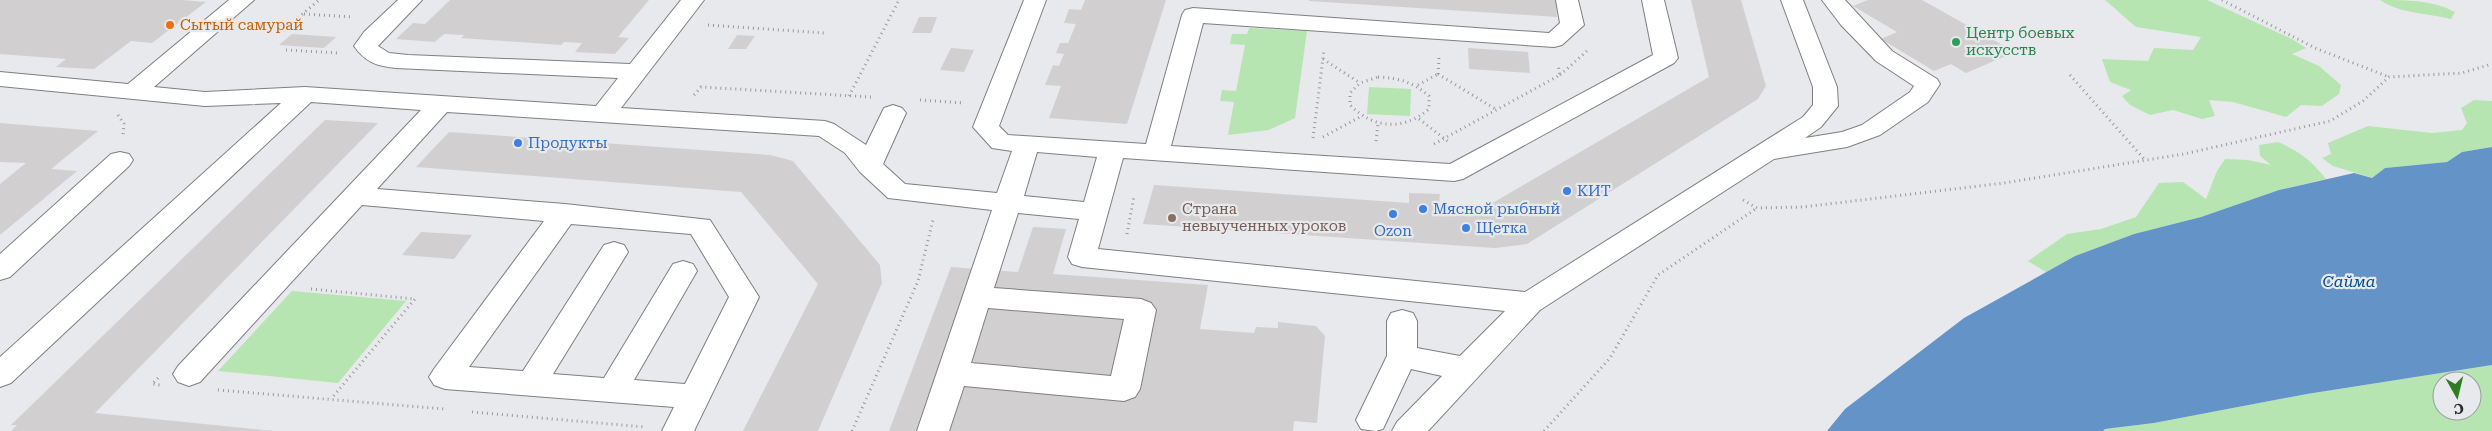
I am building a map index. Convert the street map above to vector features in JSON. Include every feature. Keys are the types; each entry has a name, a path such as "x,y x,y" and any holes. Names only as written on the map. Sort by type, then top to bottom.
{"street":[{"path":"132,93 243,0"},
{"path":"411,0 372,37 366,46 370,53 382,59 408,62 637,72"},
{"path":"603,114 693,0"},
{"path":"1035,0 986,127 1001,142 1454,173 1666,58 1653,0"},
{"path":"1156,153 1193,15 1554,40 1572,25 1567,0"},
{"path":"1414,429 1466,370 1530,303 1717,185 1812,122 1826,106 1825,87 1792,0"},
{"path":"1766,152 1847,139 1871,130 1919,97 1928,84 1884,56 1849,20 1833,0"},
{"path":"0,79 205,99 305,94 825,129 854,147 870,166 898,192 1009,202 1049,217 1095,212"},
{"path":"0,375 305,94"},
{"path":"189,374 270,285 441,104"},
{"path":"870,166 893,113"},
{"path":"933,431 1028,144"},
{"path":"1112,150 1082,257 1530,303"},
{"path":"0,270 120,160"},
{"path":"355,196 700,226 744,297 678,430"},
{"path":"565,213 445,377 694,397"},
{"path":"531,384 614,252"},
{"path":"612,391 683,271"},
{"path":"953,373 1124,389 1141,310 978,298"},
{"path":"1372,420 1402,356 1402,321"},
{"path":"1402,356 1466,370"}],"path":[{"path":"279,34 319,0"},
{"path":"849,96 899,0"},
{"path":"2222,0 2315,48 2389,78 2462,73 2492,64"},
{"path":"304,14 358,18"},
{"path":"675,23 824,33"},
{"path":"1327,24 1312,143 1360,117"},
{"path":"1389,169 1560,76 1554,40"},
{"path":"1323,59 1360,83"},
{"path":"1418,85 1438,74 1497,110"},
{"path":"2070,75 2146,160"},
{"path":"1378,78 1399,78 1418,85 1429,96 1429,109 1419,120 1400,125 1378,124 1360,117 1350,105 1350,93 1360,83 1378,78"},
{"path":"1717,185 1757,208 1803,207 2004,183 2146,160 2240,142 2330,121 2363,101 2389,78"},
{"path":"852,431 918,281 939,196"},
{"path":"1544,431 1610,358 1658,275 1757,208"},
{"path":"270,285 415,298 331,400"},
{"path":"215,390 450,410"},
{"path":"470,412 678,430"}],"green space":[{"path":"2105,0 2207,0 2292,39 2306,48 2292,54 2319,66 2341,85 2339,94 2322,106 2301,105 2286,117 2233,102 2209,100 2215,116 2202,119 2173,110 2150,115 2130,105 2122,96 2131,90 2110,82 2102,59 2148,61 2154,48 2193,50 2201,37 2136,27"},
{"path":"2380,0 2428,3 2455,12 2451,19 2405,11"},
{"path":"1249,28 1307,31 1295,118 1269,130 1228,135 1234,102 1220,101 1222,90 1236,91 1245,45 1230,44 1232,34 1247,34"},
{"path":"1369,87 1411,89 1410,116 1367,114"},
{"path":"2474,100 2492,101 2492,147 2462,152 2447,162 2385,168 2372,178 2333,166 2322,158 2331,154 2328,143 2368,126 2432,133 2462,130 2467,123 2461,108"},
{"path":"2278,142 2305,157 2326,179 2279,190 2201,217 2134,234 2075,256 2046,272 2028,261 2067,234 2101,229 2136,217 2159,183 2183,182 2206,199 2217,171 2225,159 2248,160 2271,165 2260,156 2259,145"},
{"path":"292,291 406,301 338,383 218,371"},
{"path":"2492,365 2492,431 2103,431 2105,429 2154,423 2307,394 2432,374 2432,421 2482,421 2482,371 2454,371"}],"water":[{"name":"Сайма","path":"2492,147 2492,365 2454,371 2432,371 2432,374 2307,394 2154,423 2105,429 2103,431 1827,431 1845,409 1964,318 2075,256 2134,234 2201,217 2279,190 2354,173 2372,178 2385,168 2447,162 2462,152"}],"building":[{"path":"0,0 182,0 206,2 152,43 131,41 94,69 56,67 66,59 0,54"},
{"path":"450,0 649,0 618,37 629,38 615,54 575,52 582,43 564,42 561,45 461,38 464,35 444,34 435,42 396,39 413,23 425,24"},
{"path":"1085,0 1166,0 1127,124 1049,118 1061,86 1045,85 1053,65 1059,66 1064,54 1056,53 1060,43 1068,43 1076,24 1064,23 1069,9 1081,10"},
{"path":"1556,0 1557,17 1309,1"},
{"path":"1691,0 1741,0 1766,86 1758,99 1527,244 1495,248 1143,224 1154,185 1409,203 1409,193 1440,194 1439,205 1484,208 1709,77"},
{"name":"Центр боевых искусств","path":"1868,0 1922,0 2015,52 1966,73 1951,64 1934,71 1881,39 1897,32 1853,6"},
{"path":"919,17 937,17 931,33 912,33"},
{"path":"292,34 336,37 324,48 279,45"},
{"path":"737,35 755,36 746,49 728,49"},
{"path":"951,48 974,50 964,72 940,70"},
{"path":"1468,48 1528,52 1530,73 1469,69"},
{"path":"325,120 378,123 95,413 274,431 11,431 17,425 11,425"},
{"path":"0,123 98,131 51,169 77,171 0,235 0,184 26,163 0,162"},
{"path":"449,132 770,155 793,161 880,265 882,283 818,431 743,431 818,284 741,192 416,167"},
{"path":"1033,227 1066,229 1053,274 1208,285 1200,329 1254,333 1256,327 1278,328 1278,322 1316,326 1325,336 1317,423 1294,421 1293,431 889,431 951,267 1018,272"},
{"path":"421,232 472,235 454,259 402,255"}],"place":[{"name":"Сытый самурай","path":"170,25"},
{"name":"Центр боевых искусств","path":"1956,42"},
{"name":"Продукты","path":"518,143"},
{"name":"КИТ","path":"1567,191"},
{"name":"Мясной рыбный","path":"1423,209"},
{"name":"Ozon","path":"1393,214"},
{"name":"Страна невыученных уроков","path":"1172,218"},
{"name":"Щетка","path":"1466,228"}]}
